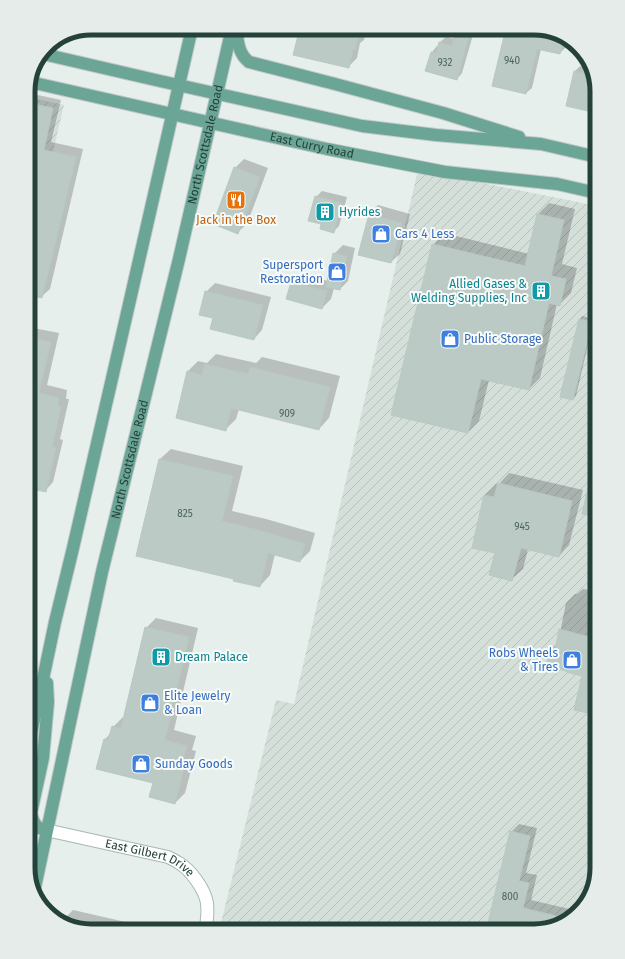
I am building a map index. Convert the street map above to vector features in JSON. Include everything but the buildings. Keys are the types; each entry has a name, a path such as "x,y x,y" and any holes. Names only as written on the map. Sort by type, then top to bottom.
{"main road":[{"path":"35,716 190,35"},
{"name":"North Scottsdale Road","path":"36,880 102,572 177,267 230,35"},
{"path":"237,35 240,50 244,58 249,62 436,111 541,144 590,155"},
{"path":"48,55 362,126 436,135 541,144"},
{"name":"East Curry Road","path":"36,83 320,147 445,172 557,184 590,191"},
{"path":"35,795 43,758 48,702 46,665"},
{"path":"35,824 36,826 46,830"}],"street":[{"name":"East Gilbert Drive","path":"46,830 168,857 179,863 190,872 202,889 207,902 205,924"}],"shaded area":[{"path":"35,99 64,105 41,203 35,217"},
{"path":"418,170 590,205 590,876 586,890 581,899 565,915 552,921 534,924 221,924 276,700 294,704"}],"place":[{"name":"Jack in the Box","path":"236,200"},
{"name":"Hyrides","path":"325,212"},
{"name":"Cars 4 Less","path":"381,234"},
{"name":"Supersport Restoration","path":"337,272"},
{"name":"Allied Gases & Welding Supplies, Inc","path":"541,291"},
{"name":"Public Storage","path":"450,339"},
{"name":"Dream Palace","path":"161,657"},
{"name":"Robs Wheels & Tires","path":"572,660"},
{"name":"Elite Jewelry & Loan","path":"150,703"},
{"name":"Sunday Goods","path":"141,764"}]}
